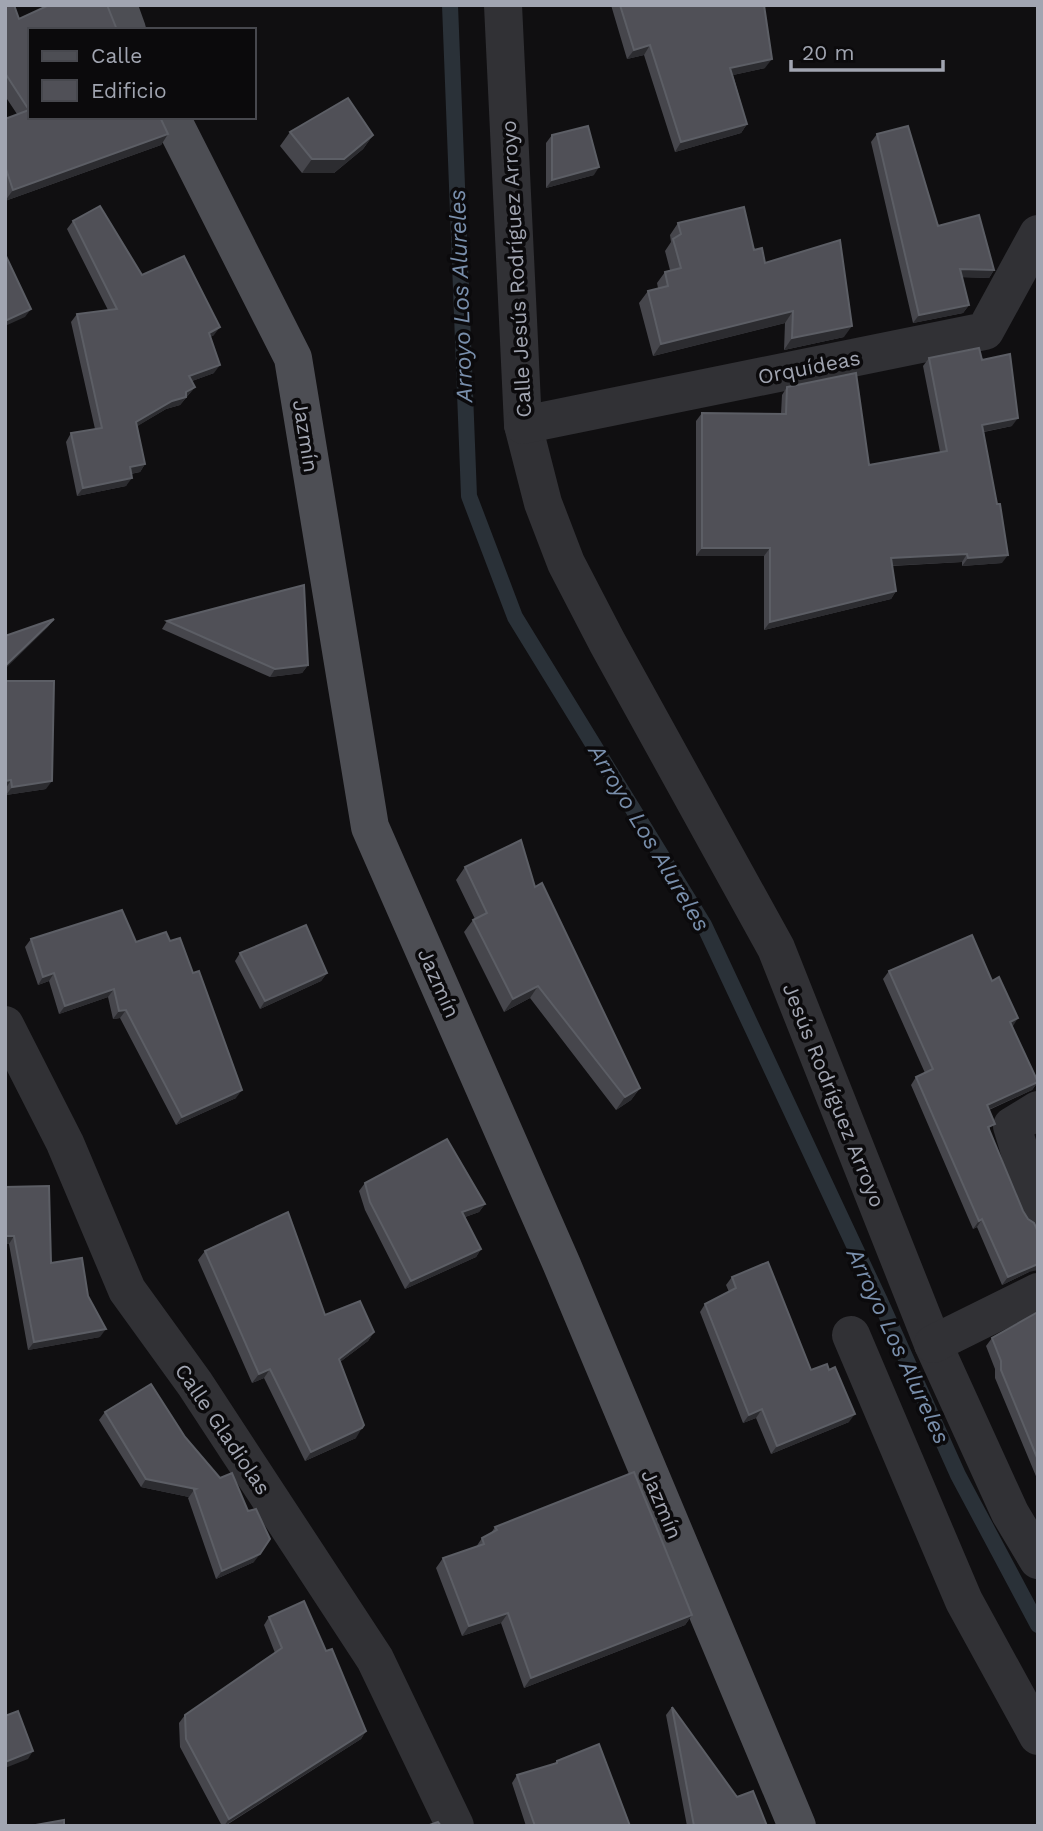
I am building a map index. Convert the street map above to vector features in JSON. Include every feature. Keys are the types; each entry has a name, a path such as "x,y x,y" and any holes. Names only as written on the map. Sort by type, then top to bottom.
{"main road":[{"path":"118,5 126,28"},
{"name":"Jazmín","path":"172,119 293,358 370,827 562,1265 797,1826"}],"street":[{"name":"Calle Jesús Rodríguez Arroyo","path":"503,5 523,425 543,503 566,563 607,642"},
{"name":"Orquídeas","path":"523,425 985,331 1038,234"},
{"name":"Jesús Rodríguez Arroyo","path":"607,642 776,948 933,1344 1010,1513 1038,1560"},
{"name":"Calle Gladiolas","path":"5,1025 65,1143 127,1290 195,1384 375,1659 456,1826"},
{"path":"1038,1111 1012,1126 1038,1212"},
{"path":"933,1344 1038,1292"},
{"path":"851,1335 964,1601 1038,1736"}],"building":[{"path":"5,5 14,5 19,19 49,5 107,5 116,28 28,28 28,108 5,73"},
{"path":"620,5 764,5 772,59 730,68 747,124 681,142 650,45 634,50"},
{"path":"348,98 373,135 344,159 312,159 290,132"},
{"path":"28,110 28,119 161,119 168,134 13,190 5,166 5,119"},
{"path":"588,126 599,167 552,180 552,135"},
{"path":"908,126 938,226 979,215 994,270 960,269 969,305 919,315 877,134"},
{"path":"100,206 142,275 184,256 220,327 209,333 220,365 189,376 195,387 186,392 186,397 172,401 136,422 145,464 130,467 132,478 83,488 71,433 102,428 77,314 117,309 73,221"},
{"path":"744,207 754,250 762,248 765,263 840,240 852,326 792,338 793,311 661,344 648,291 668,286 665,272 681,268 673,239 681,234 678,223"},
{"path":"5,254 31,309 5,321"},
{"path":"979,348 982,360 1010,354 1018,418 982,425 997,504 1000,504 1008,555 891,558 896,591 770,622 770,548 702,548 702,413 786,414 787,387 856,373 869,465 947,451 929,358"},
{"path":"304,585 308,665 275,669 167,621"},
{"path":"54,619 5,666 5,636"},
{"path":"5,681 54,681 52,781 12,787 11,780 5,781"},
{"path":"521,840 535,887 542,883 640,1088 625,1097 538,986 513,999 473,920 487,913 465,867"},
{"path":"122,910 136,942 166,932 170,941 180,938 193,973 199,971 242,1090 182,1117 126,1010 119,1011 114,989 65,1006 54,973 43,977 31,939"},
{"path":"306,925 327,973 265,1001 240,953"},
{"path":"972,935 992,981 999,977 1018,1018 1010,1022 1038,1082 987,1105 995,1124 988,1127 1023,1211 1038,1232 1038,1264 1008,1277 982,1219 979,1221 916,1077 933,1069 889,971"},
{"path":"447,1139 485,1204 462,1212 481,1249 411,1281 370,1202 365,1183"},
{"path":"49,1186 51,1263 82,1258 88,1296 106,1329 34,1342 14,1236 5,1236 5,1187"},
{"path":"288,1212 325,1315 360,1301 374,1332 339,1359 364,1425 311,1452 270,1369 259,1374 205,1251"},
{"path":"768,1262 811,1370 827,1364 829,1370 835,1367 855,1414 777,1446 762,1409 749,1415 705,1304 736,1288 732,1277"},
{"path":"1038,1312 1038,1460 1001,1370 1001,1361 992,1338"},
{"path":"151,1384 185,1437 220,1478 232,1473 248,1511 256,1509 270,1539 260,1554 222,1571 194,1490 196,1489 146,1479 105,1412"},
{"path":"634,1472 692,1615 531,1678 508,1613 469,1626 443,1558 484,1544 482,1538 497,1530 495,1527"},
{"path":"304,1601 326,1651 332,1649 366,1731 229,1819 186,1739 185,1715 282,1648 269,1617"},
{"path":"672,1707 737,1797 753,1791 767,1826 694,1826"},
{"path":"18,1711 33,1751 5,1762 5,1716"},
{"path":"599,1744 630,1826 535,1826 517,1775 557,1763"},
{"path":"64,1820 64,1826 30,1826"}],"waterway":[{"name":"Arroyo Los Alureles","path":"450,5 469,496 515,617 704,925 880,1301 958,1475 1038,1625"}]}
